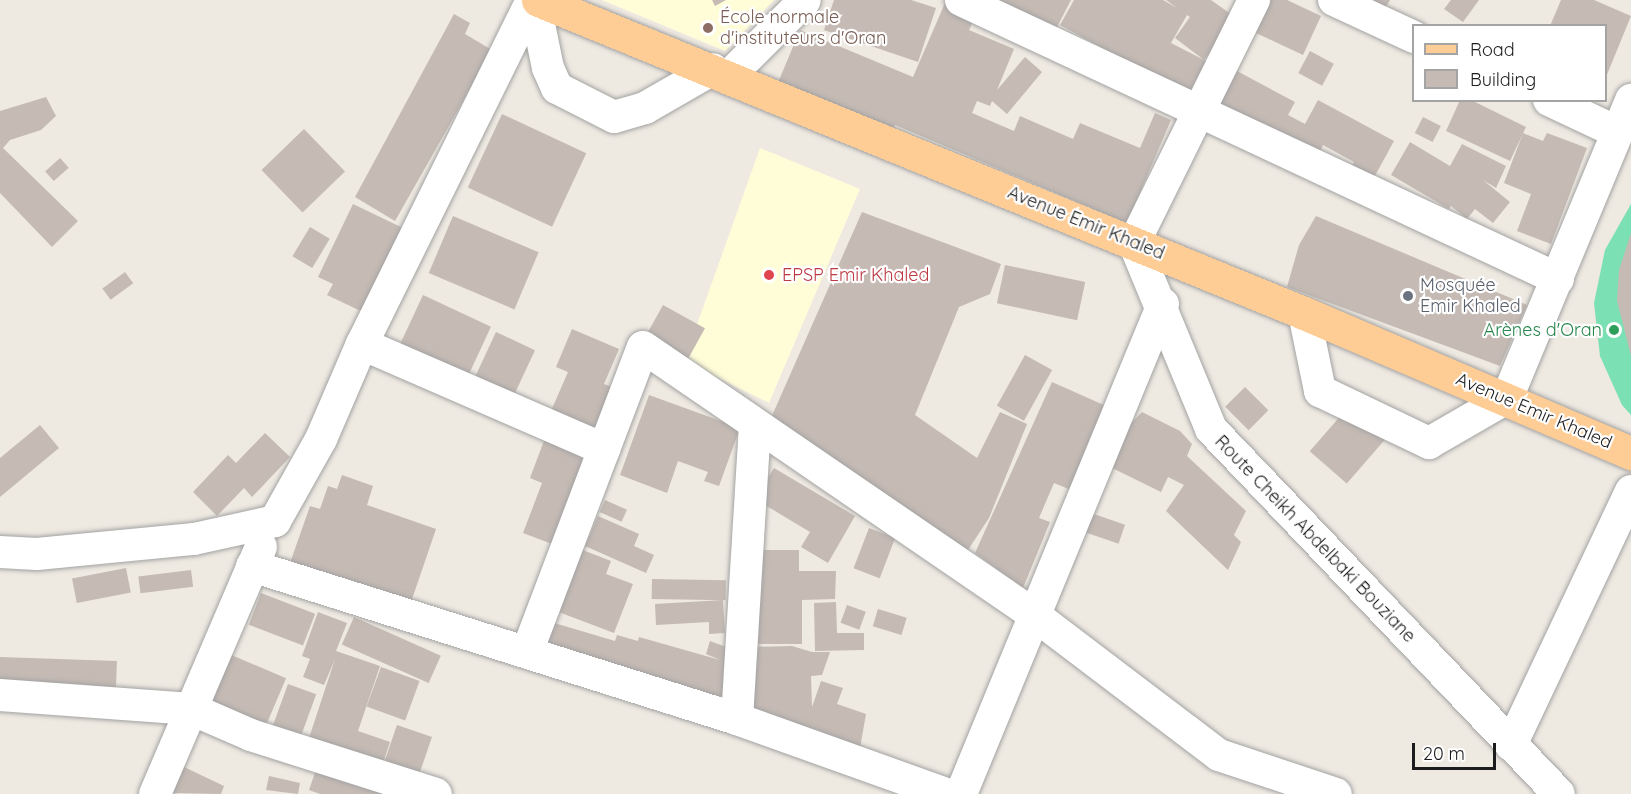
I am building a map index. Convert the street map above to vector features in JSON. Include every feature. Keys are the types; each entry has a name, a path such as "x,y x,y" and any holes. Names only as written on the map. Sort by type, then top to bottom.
{"main road":[{"name":"Avenue Emir Khaled","path":"538,0 1304,313 1631,453"}],"street":[{"path":"533,0 548,68 557,88 614,117 645,108 721,73 805,0"},
{"path":"155,794 252,566 321,439 362,344 533,0"},
{"path":"961,0 1558,279"},
{"path":"1134,243 1254,0"},
{"path":"1334,0 1412,37"},
{"path":"1304,313 1320,391 1429,443 1507,398 1631,100"},
{"path":"1553,102 1617,132"},
{"name":"Route Cheikh Abdelbaki Bouziane","path":"1134,243 1162,304 1211,429 1558,794"},
{"path":"961,794 1162,304"},
{"path":"362,344 604,449"},
{"path":"527,651 643,347 1033,614 1219,755 1336,794"},
{"path":"737,719 755,425"},
{"path":"1511,745 1631,491"},
{"path":"0,552 37,554 194,539 275,521"},
{"path":"252,566 737,719 946,794"},
{"path":"0,695 190,709 251,735 436,794"}],"shaded area":[{"name":"École normale d'instituteurs d'Oran","path":"602,0 774,0 725,51"},
{"name":"EPSP Emir Khaled","path":"760,148 860,189 769,403 684,361"}],"green space":[{"name":"Arènes d'Oran","path":"1631,204 1631,415 1622,405 1600,356 1594,303 1605,250"}],"building":[{"path":"712,0 726,0 715,6"},
{"path":"834,0 911,0 936,8 918,62 824,30"},
{"path":"996,0 1071,0 1055,31"},
{"path":"1074,0 1163,0 1177,8 1166,0 1211,0 1235,17 1204,60 1206,61 1188,95 1060,25","holes":["1187,15 1190,17 1175,38 1204,60 1171,43"]},
{"path":"1271,0 1287,0 1321,16 1303,55 1256,33"},
{"path":"1357,0 1390,0 1382,14"},
{"path":"1451,0 1479,0 1463,22 1444,9"},
{"path":"1561,0 1594,0 1631,16 1607,75 1607,24 1551,24"},
{"path":"945,3 976,16 969,30 1014,49 997,90 1025,57 1042,72 1007,114 992,101 990,106 977,101 972,113 1014,131 1020,116 1073,139 1080,123 1140,148 1155,113 1171,120 1127,223 895,125 892,133 777,85 800,30 913,77"},
{"path":"454,14 470,23 465,34 492,50 395,221 355,197"},
{"path":"1310,51 1334,64 1322,86 1298,73"},
{"path":"1237,71 1295,102 1288,115 1305,124 1318,100 1394,141 1371,183 1349,171 1354,162 1323,145 1317,158 1219,104"},
{"path":"46,97 56,116 41,130 10,140 3,148 78,221 52,247 0,193 0,111"},
{"path":"1459,102 1475,102 1526,127 1510,161 1446,131"},
{"path":"502,114 586,153 552,227 468,187"},
{"path":"1423,117 1441,126 1433,142 1415,133"},
{"path":"304,129 345,171 303,212 262,170"},
{"path":"1523,133 1543,141 1547,133 1587,148 1551,244 1517,231 1531,194 1504,183"},
{"path":"1410,142 1450,166 1462,144 1506,166 1496,188 1483,180 1510,202 1493,223 1475,209 1467,219 1451,206 1449,209 1391,175"},
{"path":"60,158 69,168 54,181 45,171"},
{"path":"353,204 405,229 365,313 327,295 333,284 318,277"},
{"path":"862,212 1001,264 990,294 959,307 915,415 977,458 1000,412 1027,424 989,518 968,550 771,418"},
{"path":"453,216 539,252 514,309 429,273"},
{"name":"Mosquée Emir Khaled","path":"1316,216 1527,305 1500,366 1287,287 1299,245"},
{"path":"310,227 330,239 312,268 292,256"},
{"path":"1631,233 1631,356 1617,301 1619,270"},
{"path":"1005,265 1085,282 1077,320 997,303"},
{"path":"125,272 133,283 111,300 102,288"},
{"path":"423,295 491,327 468,376 400,344"},
{"path":"663,305 705,328 681,371 639,348"},
{"path":"572,329 619,349 604,384 617,389 599,431 551,411 568,372 556,367"},
{"path":"496,332 535,350 513,396 474,378"},
{"path":"1025,355 1052,370 1024,421 997,406"},
{"path":"1052,382 1106,406 1071,490 1054,483 1039,518 1050,522 1023,588 975,553"},
{"path":"1245,387 1268,410 1249,430 1225,407"},
{"path":"649,395 740,428 719,486 704,481 708,472 678,461 667,493 620,475"},
{"path":"1357,397 1394,429 1347,483 1310,451"},
{"path":"1142,412 1180,431 1192,444 1187,456 1246,511 1234,535 1241,542 1228,570 1166,511 1184,485 1168,477 1161,492 1108,466 1127,427"},
{"path":"40,425 59,448 0,497 0,458"},
{"path":"548,430 596,449 560,547 523,533 542,483 530,478"},
{"path":"265,433 290,457 252,497 244,488 217,516 193,492 228,455 236,463"},
{"path":"774,468 855,516 828,563 801,547 810,532 755,499"},
{"path":"342,475 373,486 367,505 436,529 409,608 289,566 310,506 320,509 328,486 337,489"},
{"path":"605,500 627,510 622,522 600,512"},
{"path":"1091,513 1125,525 1119,544 1084,532"},
{"path":"598,516 639,534 634,546 654,555 646,573 585,546"},
{"path":"869,528 895,538 880,578 854,568"},
{"path":"580,549 611,561 606,574 633,584 614,633 556,611"},
{"path":"753,550 799,550 799,571 836,571 835,599 802,600 802,644 753,644"},
{"path":"126,568 131,593 77,603 72,578"},
{"path":"191,570 193,587 140,593 138,576"},
{"path":"652,579 726,580 726,600 652,599"},
{"path":"261,593 315,614 303,646 249,625"},
{"path":"723,600 725,633 709,634 709,622 656,625 655,604"},
{"path":"836,602 837,633 864,633 864,650 815,651 814,603"},
{"path":"847,605 866,612 859,630 841,623"},
{"path":"878,609 907,618 901,635 873,626"},
{"path":"318,612 347,623 336,651 380,666 358,731 390,742 383,763 309,738 335,659 324,685 303,677 310,659 302,656"},
{"path":"354,617 441,656 429,683 342,644"},
{"path":"551,622 615,641 617,635 638,641 639,637 720,660 706,654 710,641 729,648 725,661 732,663 721,702 543,651"},
{"path":"792,646 812,652 830,652 822,675 811,676 812,707 821,681 843,688 837,704 866,714 860,748 749,718 747,647"},
{"path":"229,654 286,678 264,730 207,706"},
{"path":"0,657 117,661 116,687 0,683"},
{"path":"381,667 420,681 405,720 367,706"},
{"path":"288,684 316,694 299,741 271,731"},
{"path":"397,725 432,737 418,778 383,766"},
{"path":"318,764 396,794 320,794 309,790"},
{"path":"184,767 224,786 221,794 171,793"},
{"path":"269,776 300,783 298,794 266,790"}],"place":[{"name":"École normale d'instituteurs d'Oran","path":"708,28"},
{"name":"EPSP Emir Khaled","path":"769,275"},
{"name":"Mosquée Emir Khaled","path":"1408,296"},
{"name":"Arènes d'Oran","path":"1614,330"}]}
